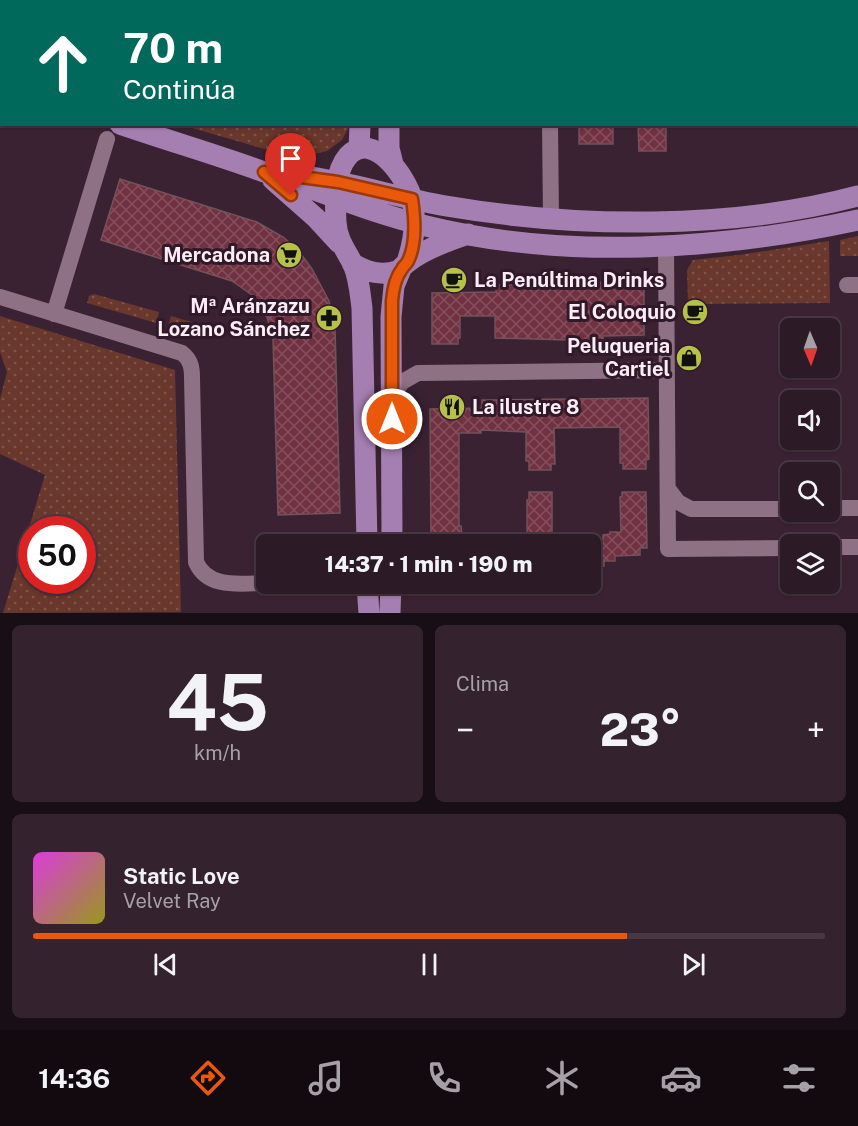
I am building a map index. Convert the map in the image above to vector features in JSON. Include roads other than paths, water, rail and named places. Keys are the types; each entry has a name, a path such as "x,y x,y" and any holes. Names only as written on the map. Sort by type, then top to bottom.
{"main road":[{"path":"360,126 354,152 343,164 337,190 337,230 358,279 362,308 367,534"},
{"path":"388,126 389,148 393,164"},
{"path":"114,132 337,190 412,199 471,210 551,218 611,221 702,220 779,211 858,196"},
{"path":"264,172 327,163 354,152 369,149 381,154 393,164 405,182 412,199 414,223 412,244 405,265 394,286 392,301 392,534"},
{"path":"264,172 316,218 358,268 389,273 442,244 468,234"},
{"path":"337,190 414,223 468,234 568,245 618,247 755,238 858,220"},
{"path":"368,594 369,613"},
{"path":"390,613 391,594"}],"street":[{"path":"550,126 551,218"},
{"path":"54,314 114,132"},
{"path":"666,245 668,549 780,548"},
{"path":"0,297 182,353 187,357 192,378 196,562 204,575 215,582 256,583"},
{"path":"391,352 418,373"},
{"path":"392,396 402,382 418,373 667,370"},
{"path":"669,490 678,502 691,509 780,509"},
{"path":"840,508 858,508"},
{"path":"840,547 858,547"}],"place":[{"name":"Mercadona","path":"289,255"},
{"name":"La Penúltima Drinks","path":"454,280"},
{"name":"El Coloquio","path":"695,312"},
{"name":"Mª Aránzazu Lozano Sánchez","path":"329,318"},
{"name":"Peluqueria Cartiel","path":"689,358"},
{"name":"La ilustre 8","path":"452,407"}]}
